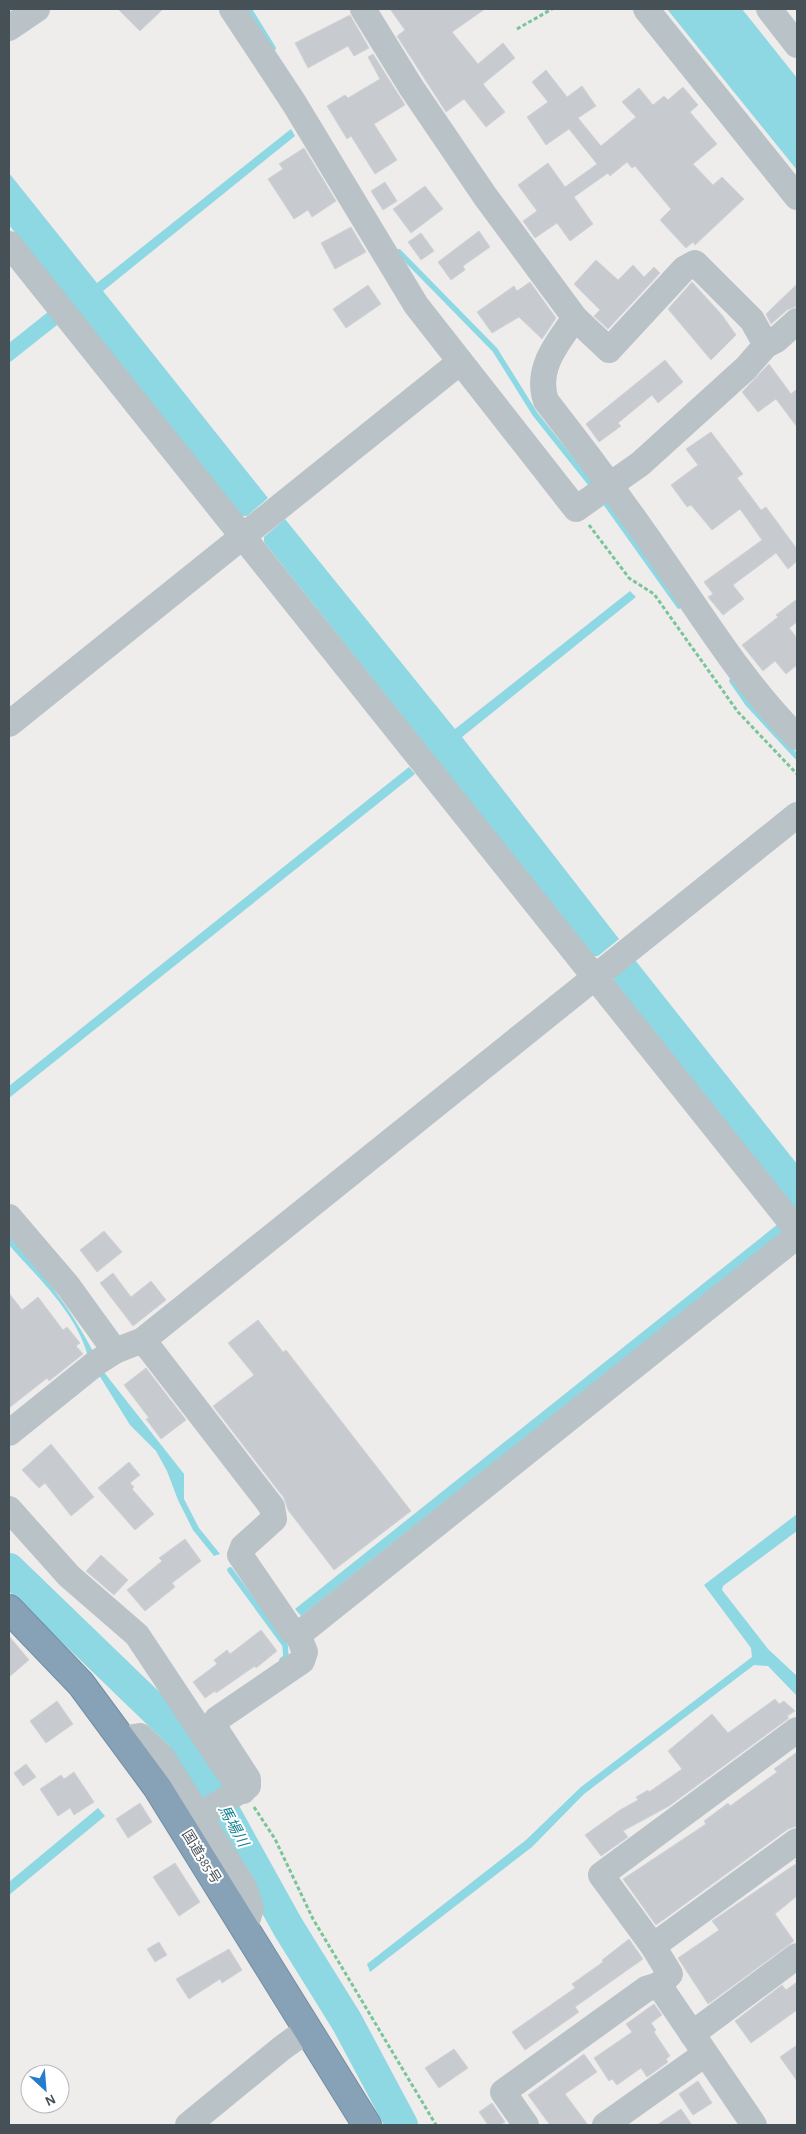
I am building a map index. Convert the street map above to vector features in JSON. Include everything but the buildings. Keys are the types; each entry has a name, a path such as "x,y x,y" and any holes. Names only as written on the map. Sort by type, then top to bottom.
{"highway":[{"name":"国道385号","path":"9,1609 81,1684 157,1787 367,2125"}],"street":[{"path":"9,28 37,9"},
{"path":"232,9 294,103 401,283 460,362 596,495 772,712 797,736"},
{"path":"363,9 444,137 576,318 609,350 690,266 752,320 766,345"},
{"path":"646,9 797,197"},
{"path":"769,9 797,45"},
{"path":"9,244 797,1230"},
{"path":"576,318 554,346 545,367 542,389 546,401 596,495"},
{"path":"596,495 640,464 746,368 766,345 776,340 797,321"},
{"path":"9,724 460,362"},
{"path":"9,1433 115,1351 143,1340 797,815"},
{"path":"9,1217 68,1286 115,1351"},
{"path":"298,1635 797,1236"},
{"path":"143,1340 272,1507 274,1519 243,1547 240,1555 292,1631 298,1635 306,1652 302,1662 217,1720 218,1731 248,1779 248,1786 243,1791 200,1815"},
{"path":"9,1509 69,1576 137,1635 222,1763 243,1791"},
{"path":"526,2125 503,2092 646,1989 659,1985 670,1974 654,1946 601,1875 797,1730"},
{"path":"123,1739 140,1736 162,1757 200,1815 244,1887 251,1908 245,1928"},
{"path":"654,1946 797,1841"},
{"path":"605,2125 797,1956"},
{"path":"659,1985 754,2125"},
{"path":"188,2125 282,2048 307,2030"}],"path":[{"path":"517,29 552,9"},
{"path":"596,495 630,578 654,594 738,712 797,774"},
{"path":"243,1791 275,1839 313,1919 436,2125"}],"water":[{"path":"667,9 742,9 797,78 797,170"},
{"path":"291,129 295,136 103,291 268,498 247,516 241,516 9,225 9,173 97,283"},
{"path":"48,312 54,317 57,325 9,363 9,343"},
{"path":"285,519 455,729 630,591 636,597 462,737 619,939 598,956 593,956 264,542 264,537"},
{"path":"409,767 415,774 9,1098 9,1086"},
{"path":"635,960 797,1164 797,1211 614,982 614,976"},
{"path":"778,1224 784,1231 301,1616 295,1609"},
{"path":"9,1234 66,1306 95,1355 89,1360 84,1343 67,1312 45,1284 9,1245"},
{"path":"103,1371 184,1474 184,1499 199,1528 220,1554 214,1556 193,1530 156,1451 130,1425 99,1375"},
{"path":"797,1514 797,1531 723,1586 722,1590 768,1649 797,1676 797,1696 768,1666 754,1665 584,1794 532,1847 370,1972 367,1964 526,1840 581,1787 752,1657 751,1648 704,1585"},
{"path":"98,1808 105,1816 9,1895 9,1882"}],"waterway":[{"path":"249,9 273,48"},
{"path":"399,252 495,350 535,414 594,488"},
{"path":"602,498 679,606"},
{"path":"732,681 748,704 797,757"},
{"name":"馬場川","path":"9,1569 182,1736 288,1927 347,2022 402,2125"},
{"path":"230,1570 285,1645 286,1657 282,1660"}]}
